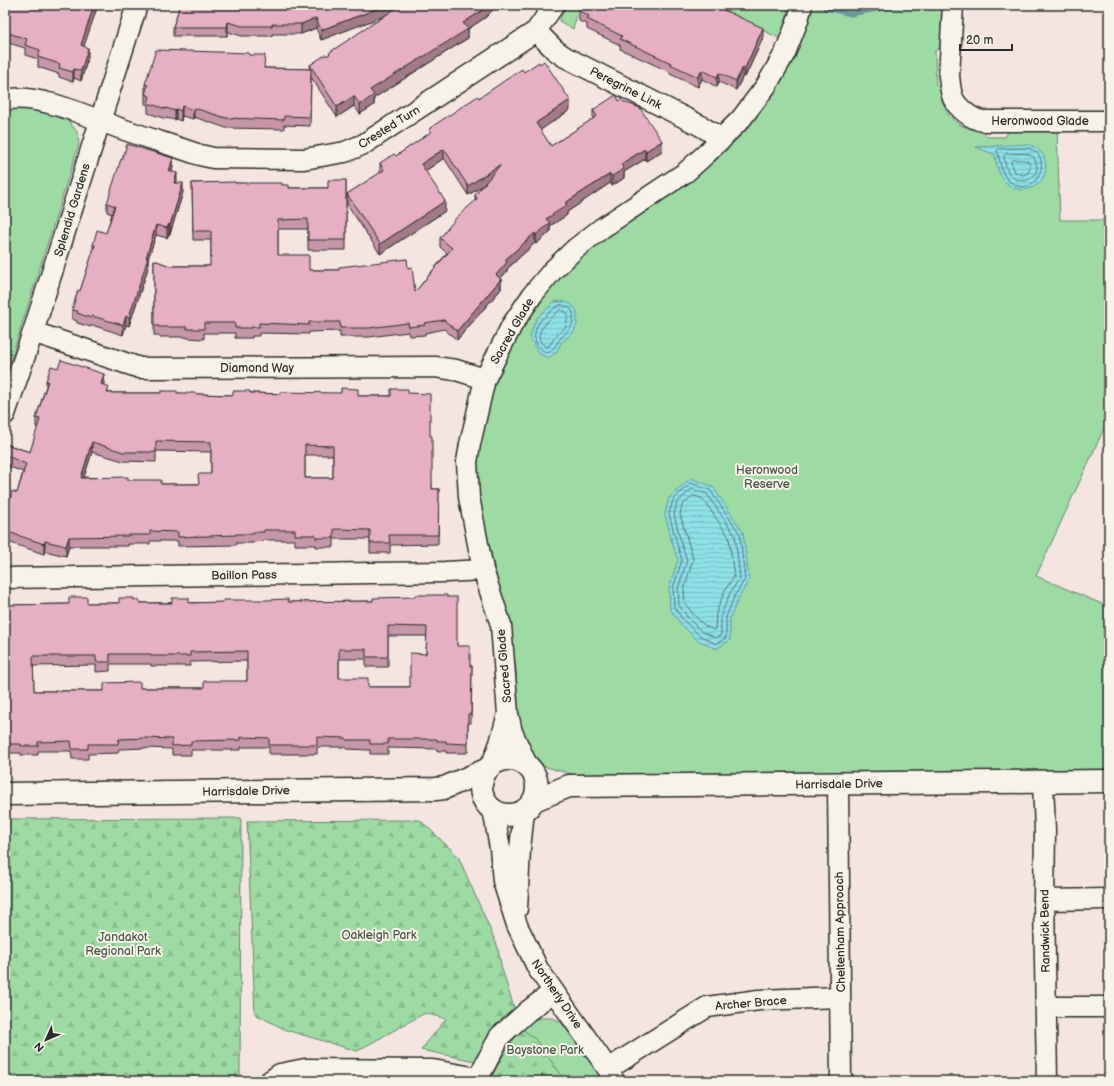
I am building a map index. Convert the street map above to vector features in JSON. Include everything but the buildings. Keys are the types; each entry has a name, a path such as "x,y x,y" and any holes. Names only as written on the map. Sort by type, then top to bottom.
{"street":[{"name":"Splendid Gardens","path":"7,403 33,332 137,5"},
{"name":"Crested Turn","path":"5,100 16,98 38,100 213,158 304,159 345,152 364,144 536,31 554,5"},
{"name":"Heronwood Glade","path":"953,5 950,86 953,99 958,106 970,116 977,120 983,121 1109,121"},
{"name":"Sacred Glade","path":"530,769 512,732 508,714 501,625 483,570 469,497 467,462 485,379 512,325 533,294 553,270 575,249 602,228 686,172 722,139 741,119 766,86 785,53 798,20 801,6"},
{"name":"Peregrine Link","path":"536,31 555,50 566,57 700,126 722,139"},
{"name":"Diamond Way","path":"33,332 140,368 435,367 456,370 485,379"},
{"name":"Baillon Pass","path":"5,578 445,572 483,570"},
{"name":"Sacred Glade","path":"489,767 500,743 508,714"},
{"path":"509,758 517,759 530,769 537,781 537,791 529,805 515,815 506,815 496,812 488,804 481,785 489,767 501,760 509,758"},
{"name":"Harrisdale Drive","path":"444,788 489,767"},
{"name":"Harrisdale Drive","path":"530,769 569,786 1109,781"},
{"name":"Harrisdale Drive","path":"5,780 49,793"},
{"name":"Randwick Bend","path":"1043,782 1045,831 1044,900 1047,1081"},
{"name":"Cheltenham Approach","path":"838,784 841,1081"},
{"name":"Harrisdale Drive","path":"529,805 569,786"},
{"name":"Harrisdale Drive","path":"5,794 444,788 488,804"},
{"name":"Northerly Drive","path":"488,804 500,848 503,881 517,924 538,969 611,1075"},
{"name":"Northerly Drive","path":"517,924 520,849 529,805"},
{"path":"1044,900 1109,899"},
{"path":"270,1081 280,1074 305,1069 433,1070 478,1080 500,1036 528,1011 553,992"},
{"name":"Archer Brace","path":"611,1075 707,1007 759,1000 840,997"},
{"path":"1046,1007 1109,1007"}],"green space":[{"path":"566,5 580,5 573,29 559,21"},
{"path":"709,5 788,5 787,16 781,39"},
{"name":"Heronwood Reserve","path":"813,5 945,5 941,47 935,51 936,85 942,89 945,107 948,114 959,124 974,129 983,130 987,137 1005,137 1010,129 1057,129 1060,220 1109,220 1109,418 1036,576 1109,607 1109,771 574,775 543,766 536,760 523,736 516,695 516,669 509,627 481,512 477,487 477,460 491,392 503,364 527,319 550,288 578,260 599,242 678,190 698,175 714,160 804,32"},
{"path":"5,108 40,108 65,118 77,132 79,144 12,356 5,370"},
{"name":"Jandakot Regional Park","path":"241,818 240,1081 5,1081 5,819"},
{"name":"Oakleigh Park","path":"420,820 458,856 497,945 502,969 516,1014 475,1061 421,1050 446,1019 425,1013 357,1051 286,1030 255,1014 247,821"},
{"name":"Baystone Park","path":"539,1018 552,1018 560,1021 587,1054 604,1081 490,1081 498,1064 517,1035 531,1022"},
{"path":"522,1029 534,1038 566,1081 492,1081 491,1079 501,1059"}],"water":[{"path":"1026,144 1035,147 1043,155 1046,169 1043,179 1036,186 1026,189 1016,189 1007,183 999,172 995,155 976,147"},
{"path":"562,301 571,304 577,311 577,324 574,332 561,343 556,353 548,358 538,353 530,337 537,318 554,302"},
{"path":"691,478 713,487 743,532 749,580 739,597 730,618 730,640 716,649 696,639 681,624 670,609 669,588 678,560 665,514 669,498"}],"waterway":[{"path":"825,8 851,14 897,5"}]}
